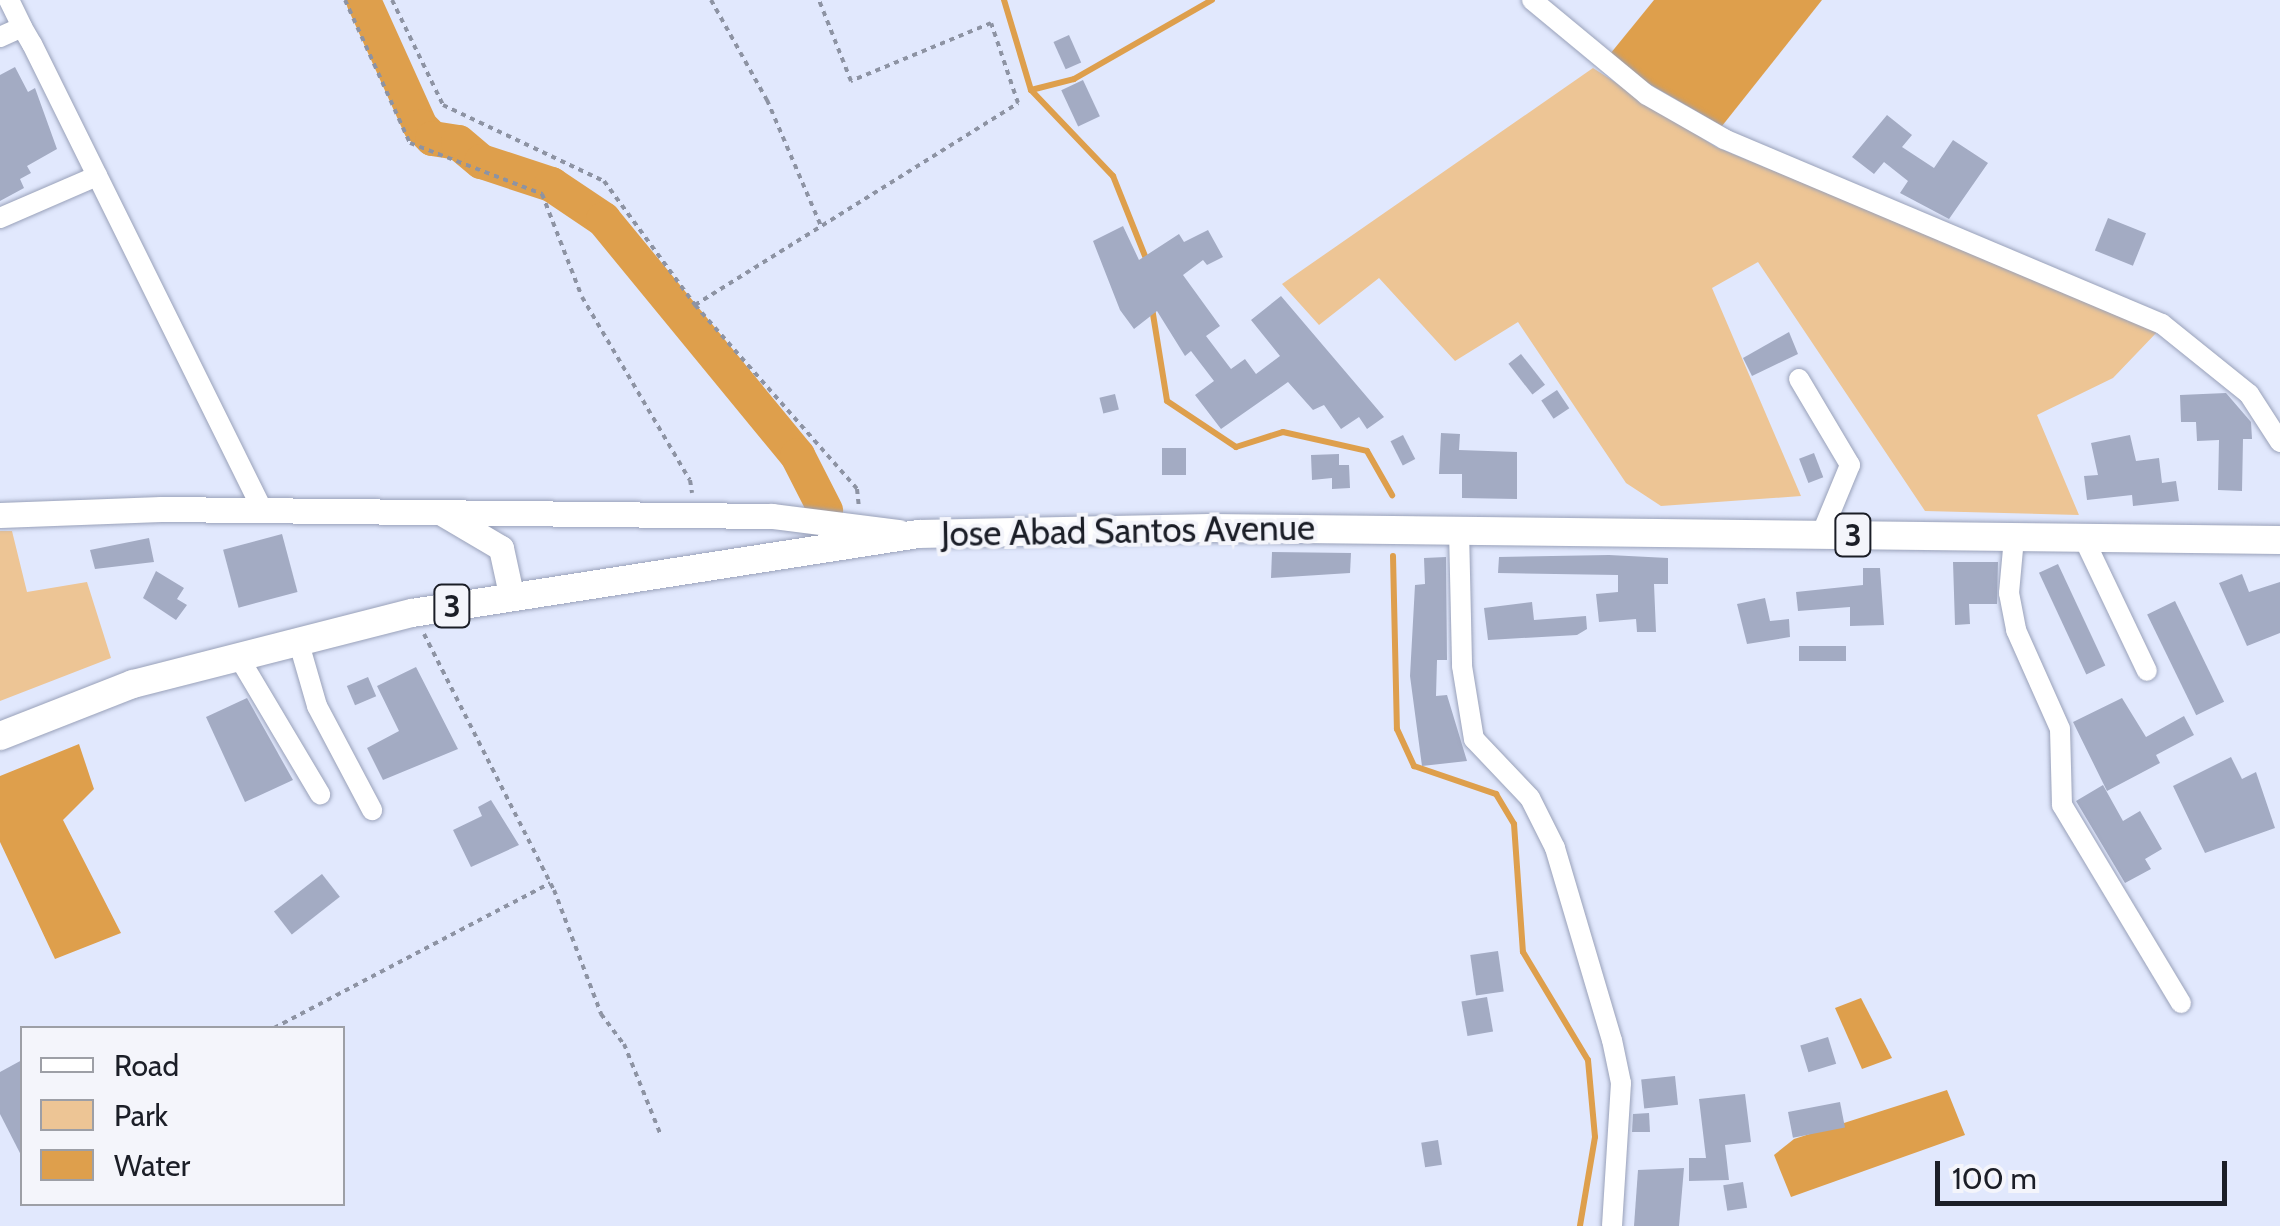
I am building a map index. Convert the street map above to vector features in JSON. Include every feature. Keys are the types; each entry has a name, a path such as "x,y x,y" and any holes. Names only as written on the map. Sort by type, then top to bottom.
{"highway":[{"name":"Jose Abad Santos Avenue","path":"0,736 133,684 412,613 512,594 918,534 1459,530 2280,540"}],"main road":[{"path":"0,516 262,510 694,515 918,534"},
{"path":"440,512 501,548 512,594"}],"street":[{"path":"9,0 262,510"},
{"path":"1532,0 1632,84 1724,138 2162,324 2249,394 2280,442"},
{"path":"0,36 22,27"},
{"path":"0,218 97,176"},
{"path":"1799,379 1850,466 1821,535"},
{"path":"1459,530 1462,666 1474,738 1530,798 1554,848 1612,1040 1621,1083 1612,1226"},
{"path":"2014,538 2012,612 2060,728 2062,806 2181,1004"},
{"path":"2084,539 2148,671"},
{"path":"298,640 317,706 372,810"},
{"path":"238,656 320,794"}],"path":[{"path":"346,0 410,143 542,194 582,297 690,480 694,515"},
{"path":"392,0 443,105 604,181 694,306 857,489 862,527"},
{"path":"710,0 767,100 821,226"},
{"path":"694,306 1018,103 990,22 852,81 820,0"},
{"path":"412,613 550,883 601,1014 624,1044 660,1133"},
{"path":"278,1026 550,883"}],"green space":[{"path":"1593,68 1716,147 2159,330 2113,378 2037,415 2079,515 1925,511 1758,262 1712,288 1801,496 1661,506 1626,483 1518,322 1455,361 1379,278 1319,325 1282,284"},
{"path":"0,531 12,531 27,592 87,582 111,658 0,701"}],"water":[{"path":"1654,0 1822,0 1722,126 1606,59"},
{"path":"79,744 94,789 63,820 121,933 55,959 0,842 0,776"},
{"path":"1861,998 1892,1058 1862,1069 1835,1008"},
{"path":"1947,1090 1965,1135 1791,1197 1774,1155 1794,1139"}],"building":[{"path":"1069,35 1081,62 1066,69 1053,42"},
{"path":"15,67 28,92 35,88 57,149 27,166 31,173 20,179 24,188 0,201 0,75"},
{"path":"1083,80 1100,116 1078,126 1061,90"},
{"path":"1887,115 1912,135 1902,147 1934,168 1953,140 1988,163 1949,219 1900,193 1908,181 1884,162 1874,174 1852,157"},
{"path":"2108,218 2146,233 2133,266 2095,250"},
{"path":"1123,226 1139,260 1179,234 1184,242 1208,230 1223,257 1207,265 1203,260 1183,275 1220,326 1206,336 1231,369 1245,359 1256,374 1280,356 1251,320 1281,296 1384,417 1367,429 1359,417 1341,429 1324,405 1313,410 1288,382 1221,429 1195,395 1214,381 1191,351 1185,356 1157,311 1134,329 1120,310 1093,241"},
{"path":"1789,332 1798,354 1752,376 1743,358"},
{"path":"1521,354 1545,385 1532,395 1508,364"},
{"path":"1557,390 1569,408 1554,419 1541,401"},
{"path":"2226,393 2251,422 2252,439 2243,439 2242,491 2218,490 2219,440 2197,441 2196,422 2181,422 2180,395"},
{"path":"1115,394 1119,410 1103,413 1099,398"},
{"path":"1441,433 1460,434 1459,450 1517,452 1517,499 1462,498 1462,474 1439,474"},
{"path":"1403,435 1415,459 1403,465 1391,441"},
{"path":"2130,435 2136,461 2159,458 2162,483 2176,481 2179,501 2133,506 2132,495 2087,500 2084,476 2098,475 2091,443"},
{"path":"1162,448 1186,448 1186,475 1162,475"},
{"path":"1814,453 1823,477 1808,483 1799,459"},
{"path":"1339,454 1339,465 1349,465 1350,488 1332,489 1332,478 1312,480 1311,455"},
{"path":"282,534 298,592 239,608 223,550"},
{"path":"149,538 154,562 95,569 90,550"},
{"path":"1272,552 1351,553 1350,573 1271,578"},
{"path":"1446,557 1447,660 1437,660 1436,696 1447,695 1467,761 1422,766 1410,676 1415,585 1425,584 1424,558"},
{"path":"1499,557 1668,558 1668,584 1654,584 1656,632 1637,632 1636,619 1599,622 1596,594 1618,592 1618,575 1498,573"},
{"path":"1953,562 1998,562 1997,604 1969,604 1970,624 1955,625"},
{"path":"2058,564 2105,666 2086,674 2039,573"},
{"path":"1863,568 1880,568 1884,625 1850,626 1850,607 1798,611 1796,592 1863,585"},
{"path":"156,571 184,588 177,599 187,605 176,620 143,598"},
{"path":"2242,574 2249,592 2280,582 2280,633 2247,646 2219,583"},
{"path":"1765,598 1770,621 1789,619 1790,637 1747,644 1737,604"},
{"path":"2175,601 2224,702 2196,715 2147,615"},
{"path":"1532,602 1534,620 1586,616 1587,629 1577,635 1488,640 1484,608"},
{"path":"1799,646 1846,646 1846,661 1799,661"},
{"path":"416,667 458,749 383,780 367,748 399,731 377,686"},
{"path":"368,677 376,696 355,705 347,686"},
{"path":"247,698 293,780 245,802 206,717"},
{"path":"2122,698 2146,737 2184,716 2194,735 2156,755 2160,763 2107,791 2073,722"},
{"path":"2231,757 2242,779 2256,772 2275,828 2205,853 2173,786"},
{"path":"2103,785 2123,821 2140,811 2162,849 2145,859 2151,869 2125,883 2076,801"},
{"path":"491,800 519,845 471,867 453,830 482,816 478,807"},
{"path":"322,874 340,897 292,934 274,912"},
{"path":"1498,951 1504,992 1476,995 1470,955"},
{"path":"1487,997 1493,1031 1467,1036 1461,1002"},
{"path":"1828,1037 1836,1064 1808,1072 1800,1045"},
{"path":"20,1061 20,1153 0,1114 0,1072"},
{"path":"1675,1076 1678,1105 1644,1108 1641,1080"},
{"path":"1745,1094 1751,1142 1725,1145 1729,1180 1689,1181 1689,1158 1706,1158 1699,1099"},
{"path":"1840,1102 1845,1128 1793,1138 1788,1112"},
{"path":"1649,1113 1650,1132 1632,1132 1633,1114"},
{"path":"1438,1140 1442,1165 1425,1167 1421,1143"},
{"path":"1684,1168 1679,1226 1634,1226 1638,1170"},
{"path":"1743,1182 1747,1208 1727,1211 1723,1185"}],"waterway":[{"path":"363,0 420,126 432,138 458,142 481,161 551,184 603,219 797,455 825,510"},
{"path":"1004,0 1031,90 1113,176 1147,261"},
{"path":"1031,90 1074,79 1212,0"},
{"path":"1152,308 1167,401 1236,447 1283,432 1367,451 1392,495"},
{"path":"1393,556 1397,729 1414,766 1496,794 1514,824 1523,952 1588,1060 1595,1137 1580,1226"}]}
